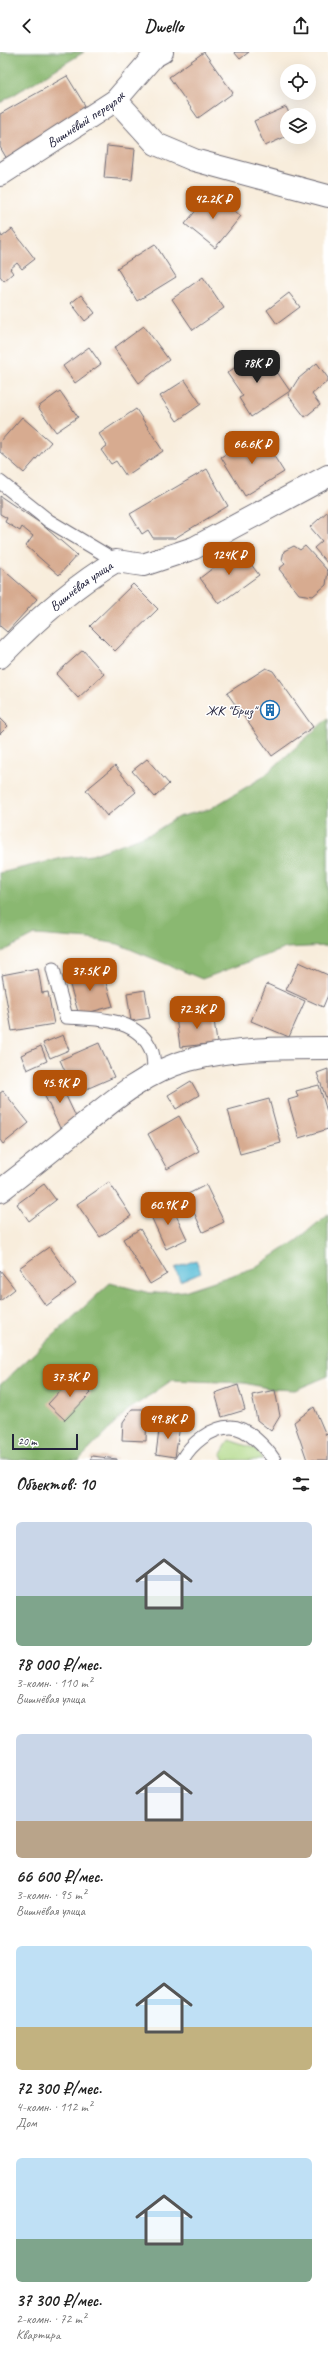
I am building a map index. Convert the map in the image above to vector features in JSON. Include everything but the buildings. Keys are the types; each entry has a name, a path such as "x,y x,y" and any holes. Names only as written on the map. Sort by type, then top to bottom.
{"street":[{"name":"Вишнёвый переулок","path":"0,174 116,100 153,57 162,52"},
{"path":"116,100 156,144 194,160 328,196"},
{"name":"Вишнёвая улица","path":"0,657 27,630 61,601 102,569 116,561 143,565 194,548 328,476"},
{"path":"0,1191 116,1098 154,1074 188,1060 220,1054 265,1048 328,1048"}],"lane":[{"path":"0,482 49,522 116,561"},
{"path":"53,969 66,1017 104,1019 132,1026 144,1038 152,1052 154,1074"},
{"path":"182,1460 187,1451 200,1439 216,1431 232,1426 251,1435 266,1448 274,1460"}],"green space":[{"path":"0,52 84,52 0,103"},
{"path":"328,718 328,946 286,948 202,979 118,944 90,939 35,935 0,953 0,873 63,858 92,855 154,832 178,817 210,809 263,777"},
{"path":"328,1214 328,1376 295,1390 272,1389 244,1383 172,1380 127,1411 79,1460 0,1460 0,1385 110,1283 150,1293 184,1291 254,1268 296,1241"},
{"path":"229,1440 256,1449 263,1460 225,1460 221,1454"}],"water":[{"path":"196,1260 201,1272 180,1281 175,1268"}],"place":[{"name":"ЖК \"Бриз\"","path":"270,710"}]}
